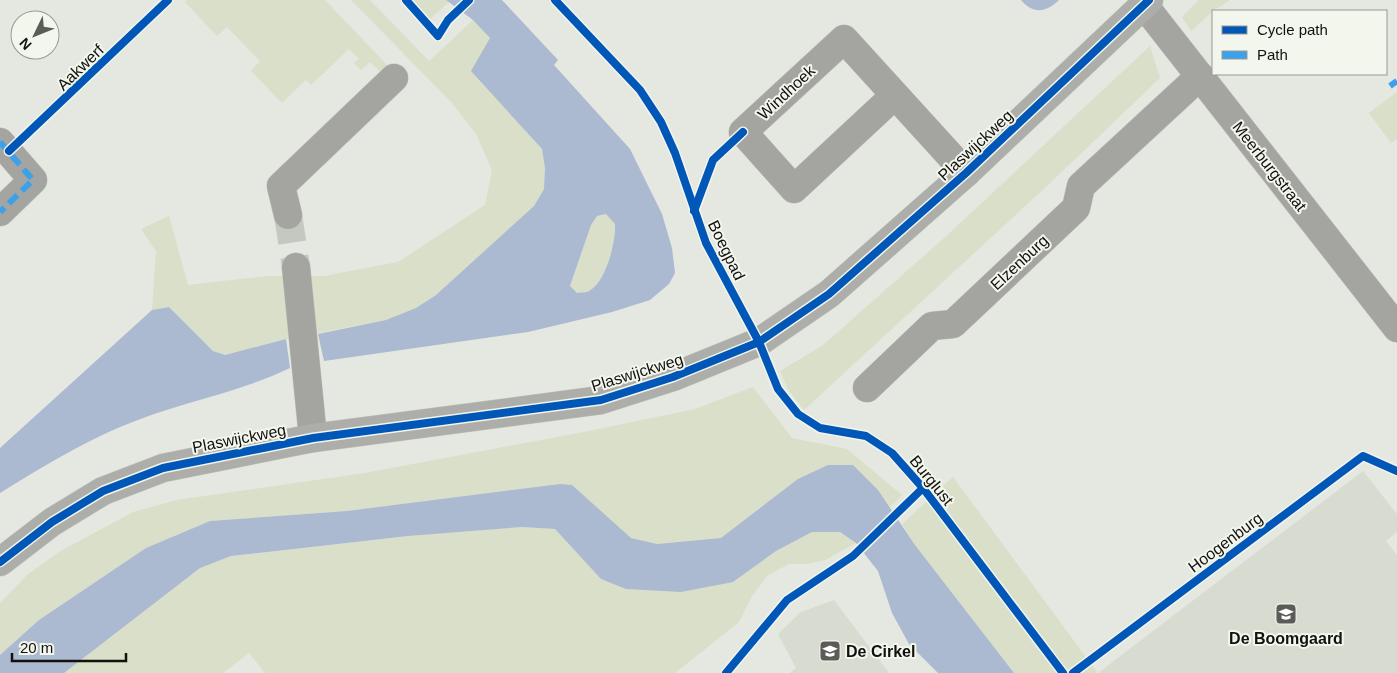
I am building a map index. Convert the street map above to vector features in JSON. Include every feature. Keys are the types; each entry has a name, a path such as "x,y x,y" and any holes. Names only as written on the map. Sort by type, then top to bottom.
{"street":[{"name":"Meerburgstraat","path":"1146,2 1200,76 1397,328"},
{"name":"Plaswijckweg","path":"0,562 52,522 103,491 162,468 313,438 601,400 673,377 759,342 822,300 966,173 1146,2"},
{"name":"Windhoek","path":"894,95 794,189 743,132 844,39 966,173"},
{"name":"Elzenburg","path":"867,388 932,326 953,324 1076,208 1081,186 1200,76"},
{"path":"288,215 280,186 394,78"},
{"path":"0,142 33,180 0,212"},
{"path":"296,266 313,438"}],"shaded area":[{"name":"De Boomgaard","path":"1363,471 1397,514 1397,532 1386,541 1397,555 1397,673 1098,673"},
{"name":"De Cirkel","path":"834,600 889,673 790,673 796,668 778,634 801,612"}],"green space":[{"path":"187,0 325,0 387,65 380,71 370,62 361,70 354,63 359,59 349,49 311,85 306,80 282,103 251,71 260,61 227,27 217,36 185,2"},
{"path":"351,0 370,0 429,61 473,20 490,38 483,53 522,127 542,149 545,168 544,189 534,206 436,295 416,308 386,320 286,339 225,355 213,351 169,307 152,310 156,251 141,229 169,216 188,285 268,276 324,276 398,262 485,205 492,170 476,134 452,103"},
{"path":"409,0 446,0 449,2 428,21"},
{"path":"1199,0 1230,0 1212,10 1191,31 1182,17"},
{"path":"1150,46 1160,78 1047,186 804,410 789,391 780,371 822,346 943,239"},
{"path":"1397,92 1397,139 1391,143 1369,113"},
{"path":"606,214 615,224 614,241 609,261 595,286 588,292 577,293 570,287 591,225 597,216"},
{"path":"753,387 792,438 847,449 902,495 890,507 878,490 738,526 721,538 656,544 631,538 572,485 560,484 347,511 210,521 146,548 39,620 0,655 0,603 27,575 59,552 133,512 177,500 365,473 584,432 695,409"},
{"path":"953,477 1097,672 1014,673 915,545 902,524"},
{"path":"522,527 555,529 601,579 733,582 776,551 812,532 840,532 856,543 825,560 806,564 789,564 768,575 752,596 739,622 675,673 265,673 249,653 223,673 64,673 200,568 231,556 408,536"}],"water":[{"path":"446,0 502,0 558,60 554,65 630,149 662,214 672,248 675,273 669,284 650,300 612,312 528,332 324,361 318,334 386,320 416,308 436,295 534,206 544,189 545,168 542,149 471,71 490,38 473,20","holes":["606,214 615,224 612,251 605,271 595,286 589,291 577,293 570,286 591,225 597,216"]},
{"path":"1021,0 1059,0 1050,7 1035,10"},
{"path":"169,307 213,351 225,355 286,339 290,368 248,385 162,411 120,427 74,449 0,493 0,448 152,310"},
{"path":"828,465 853,465 878,490 915,545 1014,673 938,673 909,644 892,613 878,571 856,543 840,532 812,532 776,551 733,582 681,592 626,589 601,579 555,529 522,527 408,536 231,556 200,568 64,673 0,673 0,655 39,620 146,548 210,521 347,511 560,484 572,485 631,538 657,544 721,538 798,479"}],"tunnel":[{"path":"288,215 296,267"}],"marked path":[{"path":"1390,86 1397,81"},
{"path":"0,142 33,180 0,212"}],"cycle path":[{"name":"Aakwerf","path":"9,151 168,0"},
{"path":"406,0 438,36 448,20 469,0"},
{"name":"Boegpad","path":"555,0 640,90 661,122 675,153 706,243 759,342 778,389 798,414 820,428 866,436 892,453 923,488 1063,673"},
{"path":"0,562 52,522 103,491 163,468 313,438 601,400 673,377 759,342 829,294 966,173 1149,0"},
{"path":"694,211 713,160 743,132"},
{"name":"Hoogenburg","path":"1073,673 1363,456 1397,471"},
{"name":"Burglust","path":"726,673 787,600 853,556 923,488"}],"place":[{"name":"De Boomgaard","path":"1286,614"},
{"name":"De Cirkel","path":"830,651"}]}
